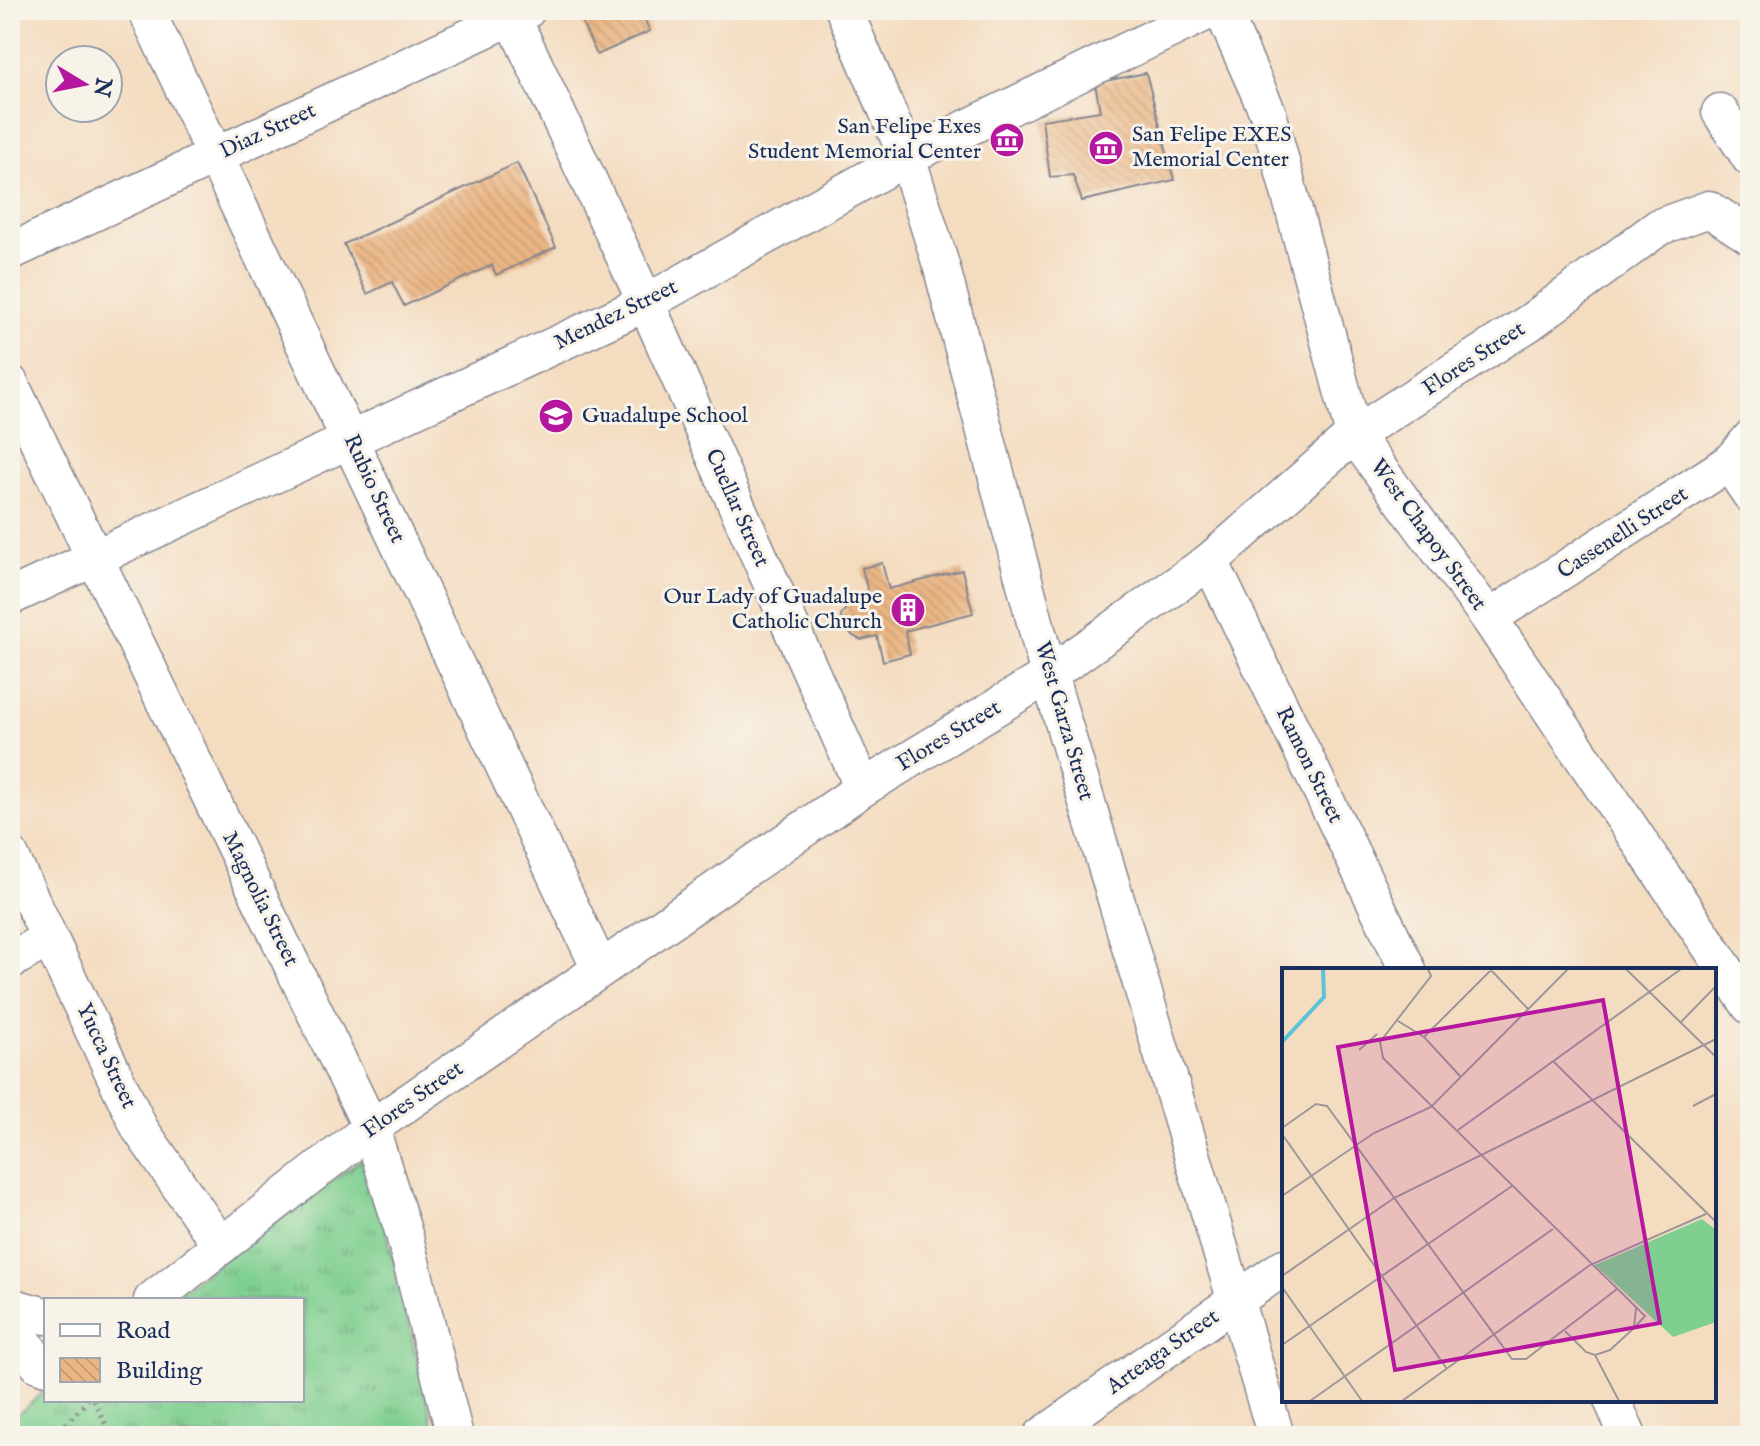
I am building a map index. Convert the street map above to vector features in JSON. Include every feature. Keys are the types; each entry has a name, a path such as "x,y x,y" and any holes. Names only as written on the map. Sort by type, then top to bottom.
{"street":[{"name":"Rubio Street","path":"146,10 600,969"},
{"name":"West Garza Street","path":"844,10 907,157 941,265 1049,675 1276,1436"},
{"name":"Mendez Street","path":"10,597 646,303 907,157 1211,10"},
{"name":"West Chapoy Street","path":"1222,10 1268,113 1354,435 1489,618 1750,1006"},
{"name":"Diaz Street","path":"10,252 516,12"},
{"name":"Cuellar Street","path":"516,12 863,788"},
{"path":"1720,112 1750,158"},
{"name":"Flores Street","path":"155,1298 371,1128 863,788 1049,675 1210,561 1354,435 1529,323 1659,227 1709,209 1750,236"},
{"name":"Magnolia Street","path":"10,383 371,1128 404,1234 455,1436"},
{"path":"1739,451 1750,494"},
{"name":"Cassenelli Street","path":"1489,618 1739,451"},
{"name":"Ramon Street","path":"1210,561 1407,968"},
{"name":"Yucca Street","path":"10,855 140,1129 221,1246"},
{"path":"10,961 49,938"},
{"name":"Arteaga Street","path":"1042,1436 1282,1268"},
{"path":"10,1306 44,1315"},
{"path":"10,1320 38,1364 44,1366"},
{"path":"1613,1402 1628,1436"}],"path":[{"path":"55,1436 89,1402"},
{"path":"92,1402 111,1436"}],"green space":[{"path":"368,1155 436,1436 10,1436 10,1421 44,1392 44,1402 304,1402 304,1298 171,1298"}],"building":[{"path":"576,10 640,10 650,31 597,55"},
{"name":"San Felipe EXES Memorial Center","path":"1146,73 1174,180 1082,201 1073,175 1050,177 1042,120 1100,111 1095,83"},
{"path":"517,163 556,247 496,275 492,265 404,306 392,282 367,294 344,244"},
{"name":"Our Lady of Guadalupe Catholic Church","path":"882,563 889,589 962,570 973,613 905,631 910,654 883,661 877,636 861,640 853,636 842,624 841,616 851,600 869,596 862,568"}],"place":[{"name":"San Felipe Exes Student Memorial Center","path":"1007,140"},
{"name":"San Felipe EXES Memorial Center","path":"1106,148"},
{"name":"Guadalupe School","path":"556,416"},
{"name":"Our Lady of Guadalupe Catholic Church","path":"908,610"}]}
